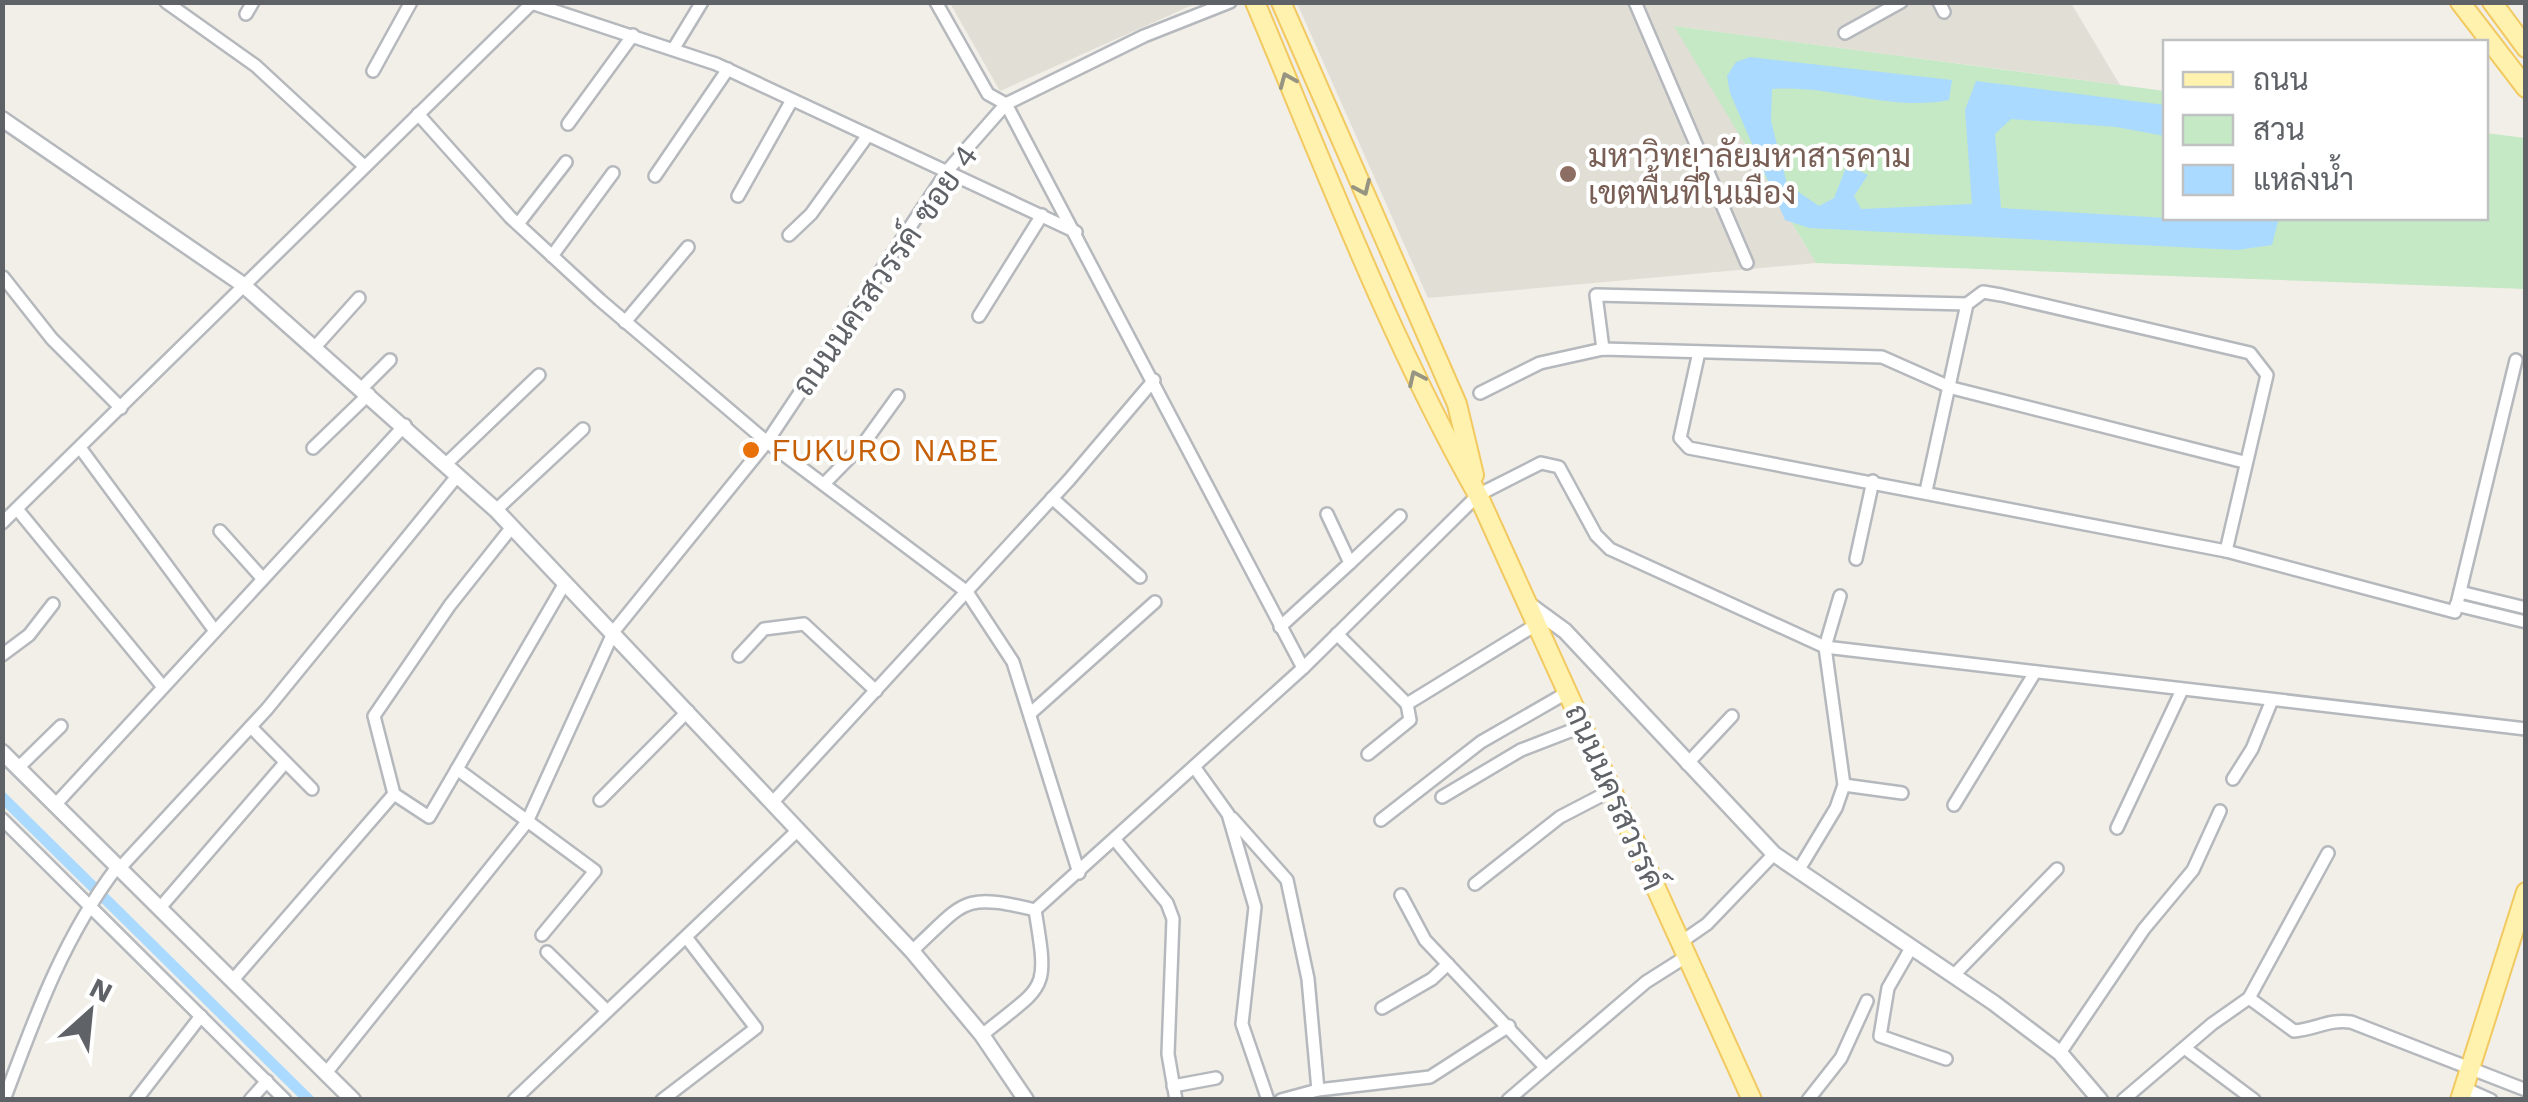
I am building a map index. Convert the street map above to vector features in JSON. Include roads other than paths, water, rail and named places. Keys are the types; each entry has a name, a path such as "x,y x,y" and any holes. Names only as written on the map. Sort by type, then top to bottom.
{"main road":[{"name":"ถนนนครสวรรค์","path":"1255,2 1383,307 1440,427 1478,495 1752,1100"},
{"name":"ถนนนครสวรรค์","path":"1280,2 1462,417 1478,495"},
{"path":"2460,2 2526,88"},
{"path":"2492,2 2524,43"},
{"path":"1440,427 1462,417"},
{"path":"2462,1094 2526,892"}],"street":[{"path":"166,2 256,66 364,166"},
{"path":"188,14 196,2"},
{"path":"373,72 411,2"},
{"path":"674,48 702,2"},
{"path":"936,2 988,94 1006,104 1078,232 1303,668"},
{"name":"ถนนนครสวรรค์ ซอย 4","path":"326,1073 527,822 614,631 767,442 948,170 1006,104 1144,36 1230,2"},
{"path":"1635,2 1747,263"},
{"path":"1846,32 1900,2"},
{"path":"2,523 530,3 674,48 728,70 1078,232"},
{"path":"568,124 633,35"},
{"path":"655,176 728,70"},
{"path":"738,196 792,100"},
{"path":"418,114 518,224 625,322 767,442 967,592 1013,662 1032,712 1079,873"},
{"path":"2,119 242,284 496,510 912,951 982,1035 1026,1100"},
{"path":"789,235 811,214 868,135"},
{"path":"518,224 566,162"},
{"path":"552,256 613,173"},
{"path":"979,316 1042,215"},
{"path":"625,322 688,247"},
{"path":"4,277 52,338 121,408"},
{"path":"1604,349 1596,294 1967,304 1983,292 2250,352 2268,374 2244,462 2226,551"},
{"path":"316,348 359,298"},
{"path":"1926,491 1952,388 1967,304"},
{"path":"1480,393 1540,362 1604,349 1882,356 1952,388 2244,462"},
{"path":"1699,352 1680,438 1690,448 2226,551 2455,612 2516,360"},
{"path":"313,448 390,360"},
{"path":"446,464 539,375"},
{"path":"772,803 1052,498 1154,380"},
{"path":"824,484 864,443 898,396"},
{"path":"55,805 404,425"},
{"path":"496,510 584,429"},
{"path":"81,449 215,631"},
{"path":"1035,910 1303,668 1478,495 1541,463 1560,467 1596,534 1610,549 1824,647 2526,729"},
{"path":"4,1100 48,982 89,904 251,727 458,475"},
{"path":"1856,559 1873,481"},
{"path":"1052,498 1140,577"},
{"path":"17,509 163,687"},
{"path":"1328,514 1350,563"},
{"path":"1280,627 1400,516"},
{"path":"512,527 464,585 374,716 394,794 429,817 566,583"},
{"path":"220,531 262,579"},
{"path":"1798,871 1836,808 1844,785 1824,647 1840,596"},
{"path":"2458,598 2526,608"},
{"path":"2458,598 2526,622"},
{"path":"1032,712 1155,602"},
{"path":"2,655 29,636 53,604"},
{"path":"1527,604 1565,631 1774,854 2060,1053 2100,1100"},
{"path":"739,656 764,629 804,624 876,691"},
{"path":"1407,704 1537,624"},
{"path":"1337,634 1407,704 1410,720 1368,754"},
{"path":"1954,805 2034,674"},
{"path":"2118,828 2182,690"},
{"path":"1381,820 1481,742 1568,692"},
{"path":"2233,779 2252,749 2272,700"},
{"path":"600,800 688,711"},
{"path":"1687,764 1732,716"},
{"path":"18,768 61,726"},
{"path":"1442,798 1521,750 1583,726"},
{"path":"251,727 312,790"},
{"path":"2,752 353,1100"},
{"path":"159,908 284,764"},
{"path":"1195,768 1228,814 1287,880 1308,979 1318,1090"},
{"path":"456,770 595,871 542,934"},
{"path":"1844,785 1902,793"},
{"path":"1475,884 1560,817 1612,790"},
{"path":"232,982 394,794"},
{"path":"2060,1053 2144,928 2193,870 2220,811"},
{"path":"1228,814 1255,907 1242,1024 1268,1100"},
{"path":"3,820 285,1100"},
{"path":"514,1100 797,831"},
{"path":"1116,840 1167,903 1173,919 1168,1054 1176,1100"},
{"path":"2123,1100 2212,1024 2250,998 2328,853"},
{"path":"1508,1100 1684,949 1774,854"},
{"path":"1953,976 2057,869"},
{"path":"1400,895 1425,940 1545,1067"},
{"path":"912,951 960,906 988,899 1035,910"},
{"path":"982,1035 1038,989 1044,968 1035,910"},
{"path":"662,1100 756,1028 686,937"},
{"path":"1911,948 1888,988 1880,1036 1946,1059"},
{"path":"546,952 607,1011"},
{"path":"1382,1008 1432,979 1448,964"},
{"path":"2250,998 2294,1031 2310,1030 2328,1019 2351,1022 2526,1090"},
{"path":"1808,1100 1841,1058 1868,1001"},
{"path":"136,1100 201,1016"},
{"path":"1281,1100 1318,1090 1430,1077 1509,1026"},
{"path":"2186,1049 2254,1100"},
{"path":"1174,1086 1216,1078"},
{"path":"250,1100 266,1081"},
{"path":"1364,1085 1368,1100"},
{"path":"1521,1086 1532,1100"},
{"path":"2462,1094 2491,1100"}],"water":[{"path":"1750,57 1952,80 1949,100 1927,103 1817,90 1772,89 1771,121 1787,184 1819,206 1834,198 1847,165 1868,175 1854,196 1861,209 1972,204 1965,110 1976,81 2163,105 2163,136 2116,127 2011,119 1995,134 2001,208 2163,220 2278,220 2272,245 2237,250 1809,228 1785,220 1730,93 1727,76 1736,62"}],"waterway":[{"path":"2,797 309,1100"}],"place":[{"name":"มหาวิทยาลัยมหาสารคาม เขตพื้นที่ในเมือง","path":"1568,174"},
{"name":"FUKURO NABE","path":"751,450"}]}
